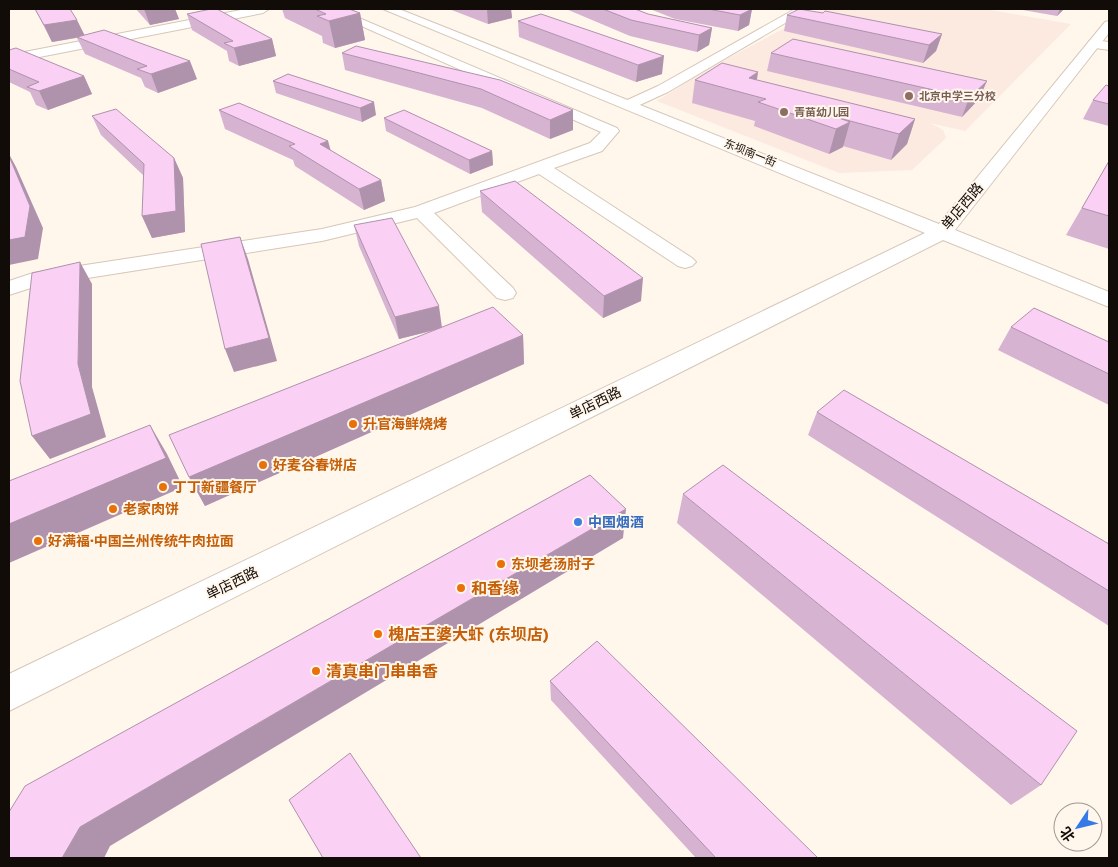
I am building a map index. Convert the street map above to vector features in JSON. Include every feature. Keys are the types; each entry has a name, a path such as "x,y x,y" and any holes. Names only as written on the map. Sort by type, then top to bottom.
{"street":[{"path":"9,58 230,12 263,9"},
{"path":"9,288 33,280 322,235 421,211 596,147 611,131 329,9"},
{"name":"东坝南一街","path":"389,9 1109,300"},
{"path":"628,105 663,89 803,9"},
{"name":"单店西路","path":"9,693 943,232 1101,45 1109,25"},
{"path":"540,167 685,262"},
{"path":"421,211 505,294"}],"shaded area":[{"name":"北京中学三分校","path":"821,9 984,9 1071,24 965,131 930,123 943,130 946,138 912,170 839,173 657,101 708,69"}],"building":[{"path":"35,9 70,9 77,20 44,25"},
{"path":"217,9 272,39 234,48 224,43 233,41 187,14"},
{"path":"315,9 349,9 360,13 329,21 317,16 326,14"},
{"path":"603,9 635,9 648,14 712,28 699,35 631,20"},
{"path":"708,9 752,9 740,15"},
{"path":"799,9 823,13 825,11 942,34 929,45 787,15"},
{"path":"541,14 664,56 638,65 518,21"},
{"path":"104,30 190,61 151,74 137,69 147,66 77,37"},
{"path":"793,39 987,81 969,98 771,53"},
{"path":"356,46 500,80 573,110 550,120 481,89 342,53"},
{"path":"16,48 84,76 39,91 27,87 39,82 9,69 9,50"},
{"path":"722,63 758,72 749,78 915,119 899,134 839,118 850,122 836,129 758,102 766,99 695,80"},
{"path":"288,74 374,102 360,108 273,81"},
{"path":"1106,85 1109,86 1109,104 1093,100"},
{"path":"239,103 328,141 320,144 381,180 359,189 289,146 295,144 219,110"},
{"path":"116,109 174,158 176,211 142,216 144,164 92,116"},
{"path":"404,110 492,151 469,160 384,118"},
{"path":"9,156 30,206 25,237 9,240"},
{"path":"1109,161 1109,216 1082,208"},
{"path":"515,181 643,278 604,296 480,191"},
{"path":"392,218 439,306 395,317 354,225"},
{"path":"240,237 269,338 225,349 201,244"},
{"path":"80,262 78,364 91,414 32,436 20,381 32,273"},
{"path":"493,307 523,335 189,477 169,435"},
{"path":"1034,308 1109,342 1109,374 1011,327"},
{"path":"844,390 1109,544 1109,591 817,412"},
{"path":"150,425 166,458 9,524 9,481"},
{"path":"723,465 1077,731 1041,785 683,494"},
{"path":"590,475 626,509 80,827 62,858 9,858 9,812 25,786"},
{"path":"597,641 818,858 716,858 550,681"},
{"path":"350,753 421,858 323,858 289,800"}],"place":[{"name":"北京中学三分校","path":"909,96"},
{"name":"青苗幼儿园","path":"784,112"},
{"name":"升官海鲜烧烤","path":"353,424"},
{"name":"好麦谷春饼店","path":"263,465"},
{"name":"丁丁新疆餐厅","path":"163,487"},
{"name":"老家肉饼","path":"113,509"},
{"name":"中国烟酒","path":"578,522"},
{"name":"好满福·中国兰州传统牛肉拉面","path":"38,541"},
{"name":"东坝老汤肘子","path":"501,564"},
{"name":"和香缘","path":"461,588"},
{"name":"槐店王婆大虾 (东坝店)","path":"378,634"},
{"name":"清真串门串串香","path":"316,671"}]}
